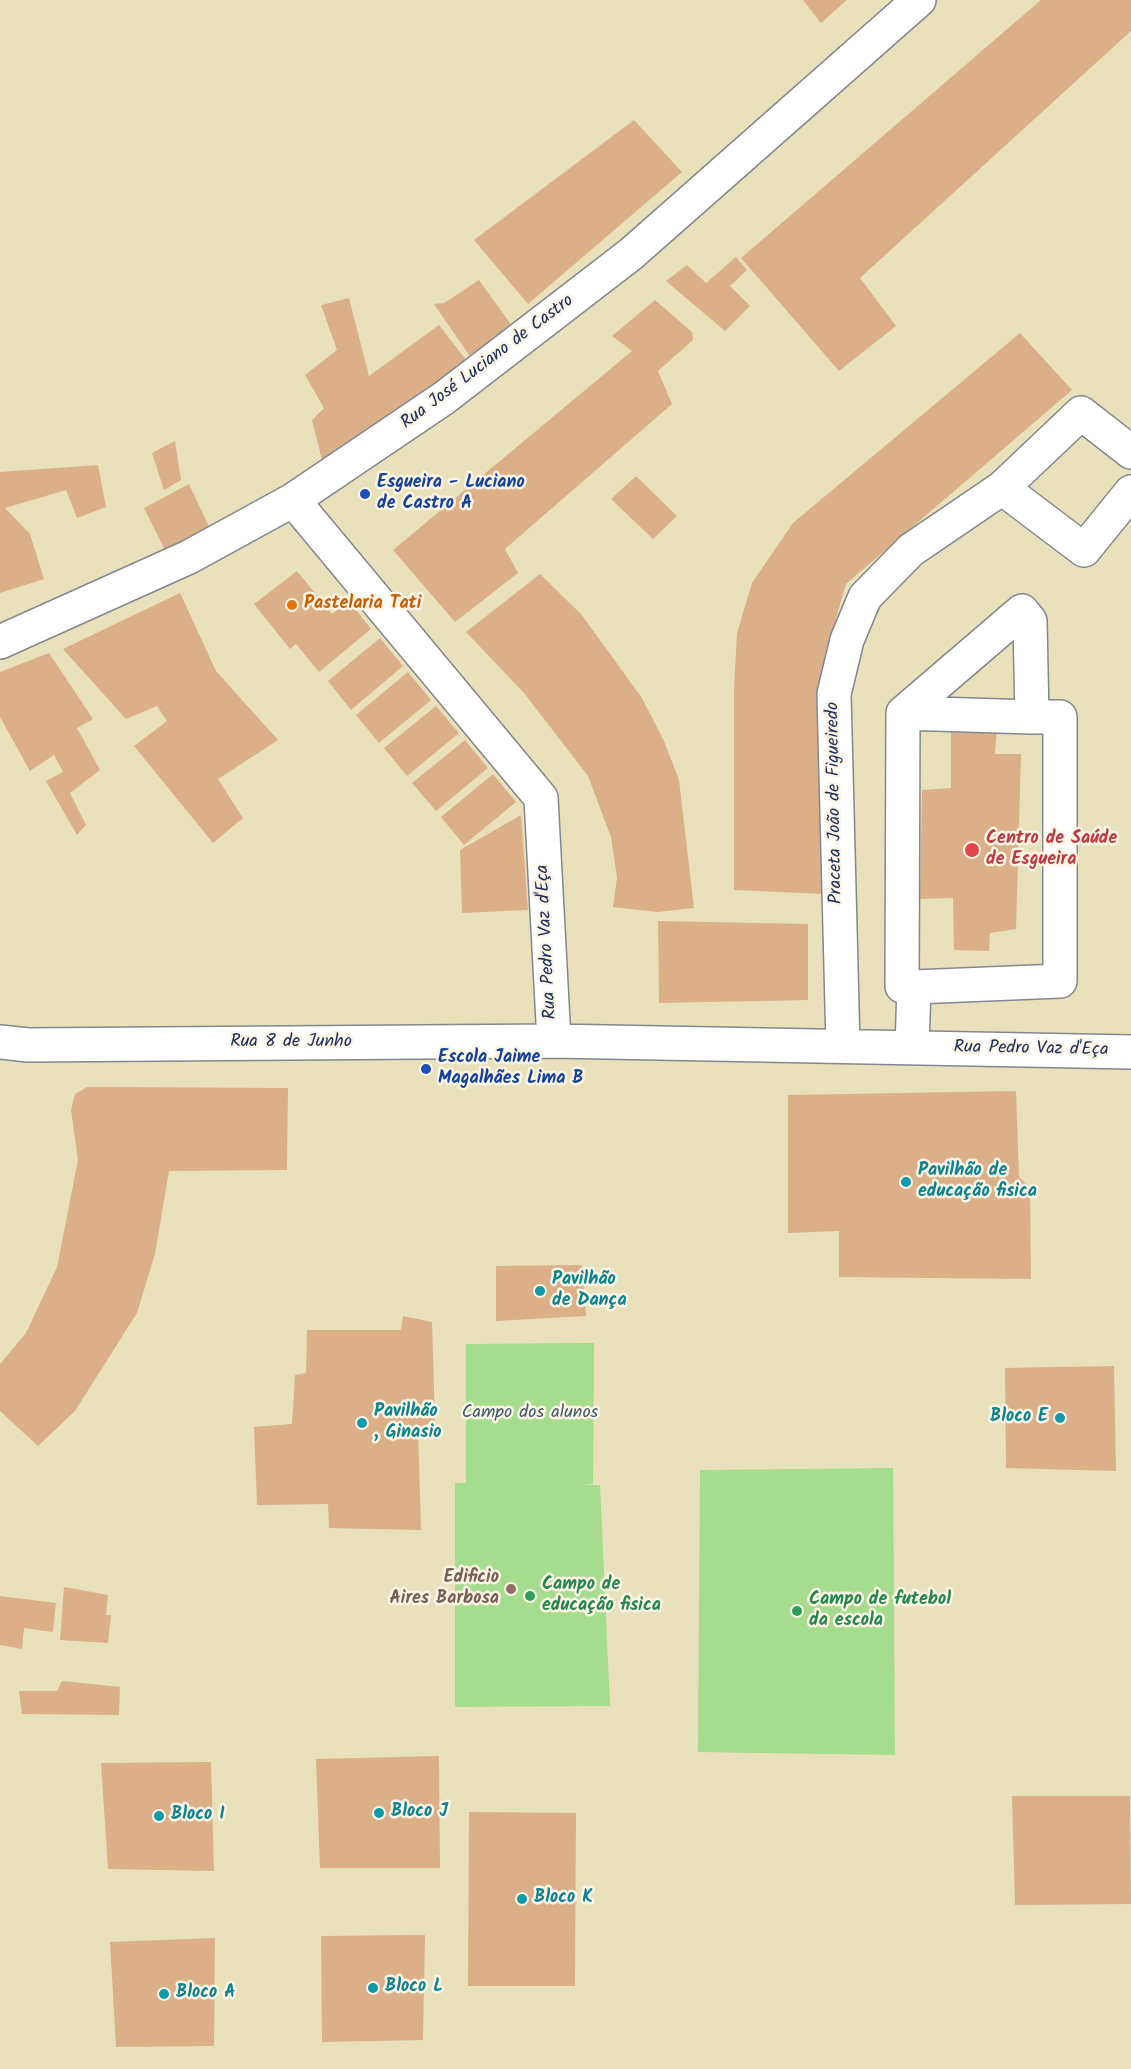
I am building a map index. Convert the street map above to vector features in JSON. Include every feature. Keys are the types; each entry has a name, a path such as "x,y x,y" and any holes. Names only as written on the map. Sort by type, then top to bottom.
{"street":[{"name":"Rua José Luciano de Castro","path":"0,642 189,556 293,500 444,399 631,254 919,0"},
{"name":"Praceta João de Figueiredo","path":"843,1046 834,694 847,640 865,597 911,550 1002,488 1081,413 1131,452"},
{"path":"1002,488 1084,550 1131,492"},
{"name":"Rua Pedro Vaz d'Eça","path":"293,500 541,798 554,1041 1131,1052"},
{"path":"903,713 1032,717 1060,717 1060,981 914,987 902,986 903,713 1022,611 1030,621 1032,717"},
{"path":"912,1047 914,987"},
{"name":"Rua 8 de Junho","path":"0,1061 14,1043 554,1041"}],"green space":[{"name":"Campo de educação fisica","path":"594,1343 593,1484 584,1485 600,1485 610,1706 455,1707 455,1483 466,1483 466,1344"},
{"name":"Campo de futebol da escola","path":"893,1468 895,1755 698,1752 700,1470"}],"building":[{"path":"803,0 847,0 821,23"},
{"path":"1041,0 1131,0 1131,31 860,278 896,326 839,371 741,258"},
{"path":"634,120 682,172 528,304 474,240"},
{"path":"736,257 747,270 730,286 750,306 725,331 666,281 687,265 706,283"},
{"path":"479,280 515,330 471,358 434,304 444,303"},
{"path":"349,298 369,376 439,325 470,365 323,464 312,420 324,408 305,375 337,350 321,305"},
{"path":"655,300 692,332 693,340 658,371 672,404 505,549 518,573 455,622 393,550 632,351 612,336"},
{"path":"1020,333 1072,390 846,584 836,618 828,688 824,894 734,890 734,689 737,633 752,583 793,523"},
{"path":"175,441 181,480 164,490 152,453"},
{"path":"98,465 106,507 77,518 66,490 5,508 30,534 44,579 0,593 0,472"},
{"path":"636,476 677,516 653,539 611,499"},
{"path":"189,484 210,529 167,554 144,508"},
{"path":"297,571 332,614 349,601 371,629 319,672 296,644 290,649 254,604"},
{"path":"540,574 581,614 642,698 664,741 679,780 694,908 657,912 613,907 617,878 611,837 588,776 524,693 466,632"},
{"path":"180,593 216,671 278,740 218,779 243,818 213,843 134,746 167,721 157,706 126,719 63,649"},
{"path":"380,638 403,666 351,710 328,681"},
{"path":"49,653 93,719 77,728 100,770 70,793 86,825 77,835 46,781 63,772 54,755 30,771 0,717 0,672"},
{"path":"408,672 431,700 379,743 356,715"},
{"path":"436,706 459,733 407,776 384,748"},
{"path":"951,728 997,728 995,754 1021,754 1016,929 990,933 989,951 954,950 953,898 920,899 922,790 951,788"},
{"path":"465,740 488,768 436,811 412,783"},
{"path":"493,774 516,802 464,845 441,817"},
{"path":"521,815 528,910 462,913 460,850"},
{"path":"658,921 808,924 808,1000 659,1003"},
{"path":"87,1087 288,1088 287,1170 169,1171 155,1254 137,1313 75,1411 38,1446 0,1411 0,1364 26,1333 57,1267 78,1160 71,1110 75,1094"},
{"name":"Pavilhão de educação fisica","path":"1016,1091 1019,1177 1030,1187 1031,1279 839,1277 839,1231 788,1233 788,1095"},
{"name":"Pavilhão de Dança","path":"582,1265 586,1316 496,1321 496,1266"},
{"name":"Pavilhão , Ginasio","path":"403,1316 432,1322 435,1422 418,1427 421,1530 329,1528 328,1504 257,1505 254,1427 292,1424 295,1375 306,1373 307,1330 401,1330"},
{"name":"Bloco E","path":"1114,1366 1116,1471 1006,1468 1005,1368"},
{"path":"64,1587 108,1595 106,1615 111,1615 108,1643 60,1640"},
{"path":"0,1596 56,1603 53,1632 24,1628 22,1649 0,1645"},
{"path":"62,1681 120,1687 119,1715 22,1714 19,1691 57,1691"},
{"name":"Bloco J","path":"439,1756 440,1868 320,1868 316,1759"},
{"name":"Bloco I","path":"211,1762 214,1871 108,1869 101,1763"},
{"path":"1012,1796 1130,1796 1131,1904 1015,1905"},
{"name":"Bloco K","path":"469,1812 576,1813 575,1986 468,1986"},
{"name":"Bloco L","path":"425,1935 423,2040 322,2042 321,1936"},
{"name":"Bloco A","path":"215,1938 214,2046 116,2047 110,1942"}],"place":[{"name":"Esgueira - Luciano de Castro A","path":"365,494"},
{"name":"Pastelaria Tati","path":"292,605"},
{"name":"Centro de Saúde de Esgueira","path":"972,850"},
{"name":"Escola Jaime Magalhães Lima B","path":"426,1069"},
{"name":"Pavilhão de educação fisica","path":"906,1182"},
{"name":"Pavilhão de Dança","path":"540,1291"},
{"name":"Bloco E","path":"1060,1418"},
{"name":"Pavilhão , Ginasio","path":"362,1423"},
{"name":"Edificio Aires Barbosa","path":"511,1589"},
{"name":"Campo de educação fisica","path":"530,1596"},
{"name":"Campo de futebol da escola","path":"797,1611"},
{"name":"Bloco J","path":"379,1813"},
{"name":"Bloco I","path":"159,1816"},
{"name":"Bloco K","path":"522,1899"},
{"name":"Bloco L","path":"373,1988"},
{"name":"Bloco A","path":"164,1994"}],"park label":[{"name":"Campo dos alunos","path":"530,1414"}]}
